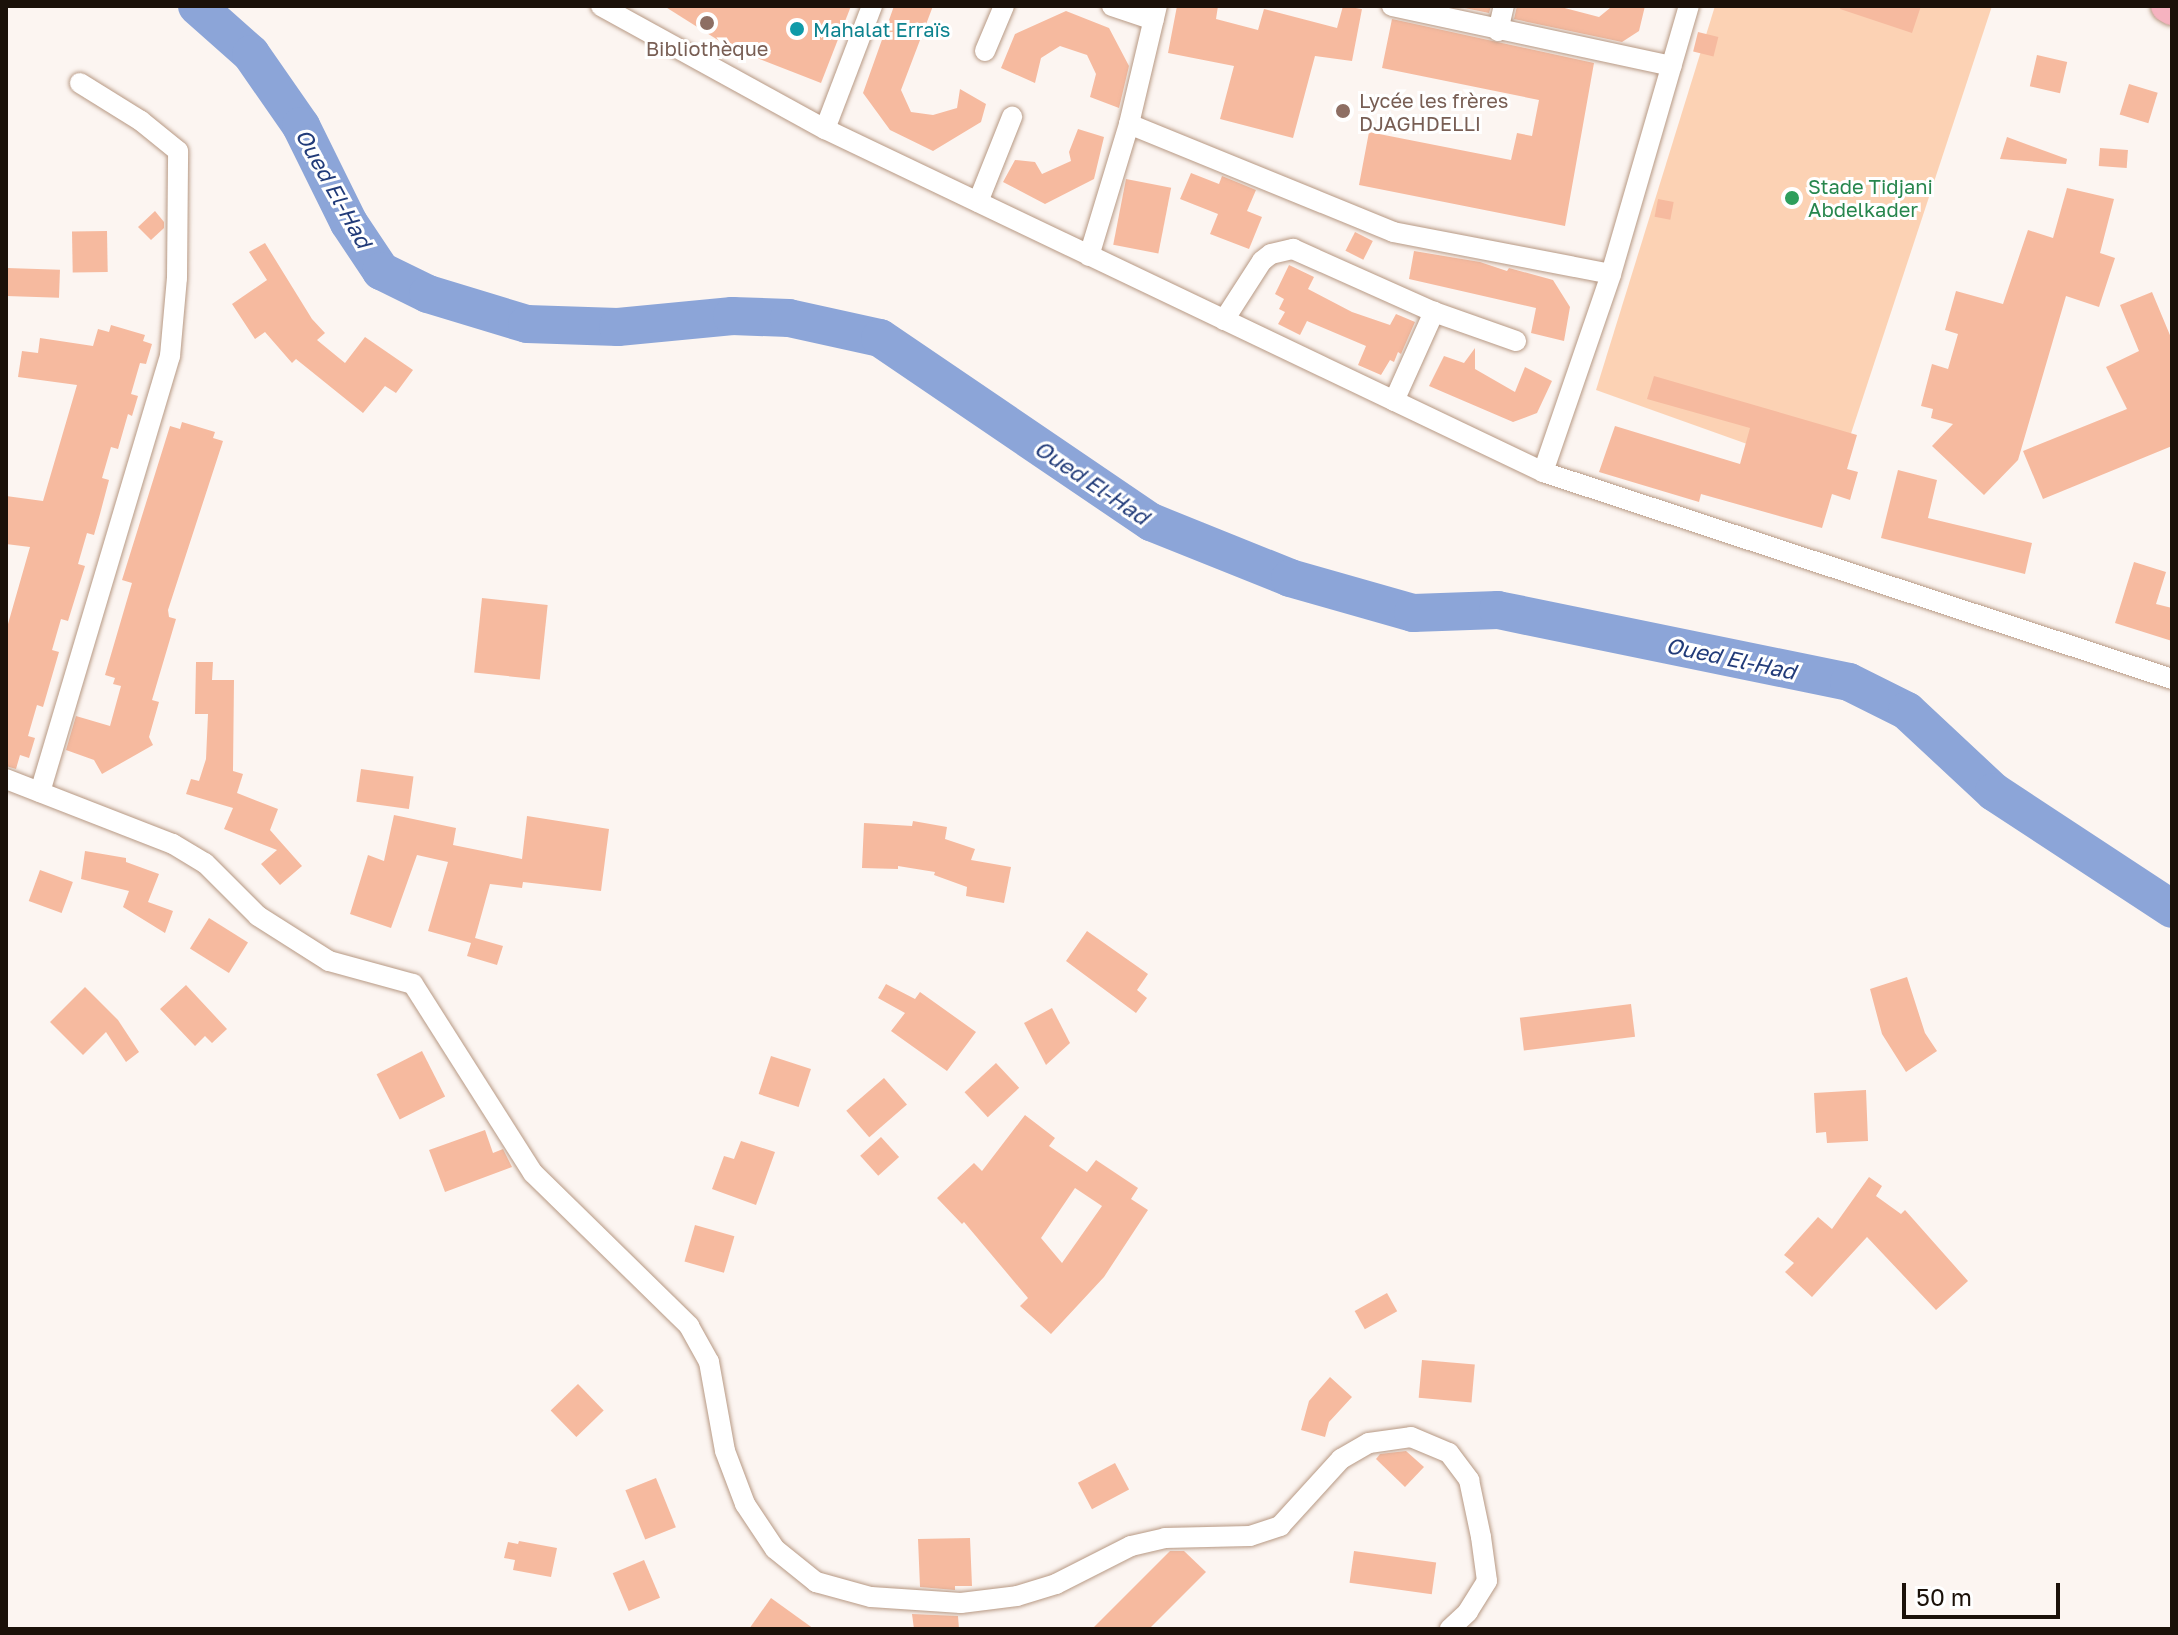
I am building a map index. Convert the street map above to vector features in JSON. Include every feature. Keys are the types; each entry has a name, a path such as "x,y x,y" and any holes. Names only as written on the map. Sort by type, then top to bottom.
{"street":[{"path":"601,6 825,129 1543,472 2172,679"},
{"path":"825,129 872,6"},
{"path":"985,51 1004,6"},
{"path":"1089,256 1129,124 1156,13 1112,6"},
{"path":"1393,6 1672,66"},
{"path":"1498,31 1504,6"},
{"path":"1543,472 1611,274 1689,6"},
{"path":"40,792 170,356 177,278 178,151 141,121 80,83"},
{"path":"978,202 1012,117"},
{"path":"1129,124 1393,232 1611,274"},
{"path":"1224,320 1262,261 1271,254 1293,249 1434,312 1516,341"},
{"path":"1394,401 1434,312"},
{"path":"6,779 173,844 205,863 258,916 329,961 413,984 533,1173 689,1326 709,1362 725,1451 745,1504 775,1549 816,1582 871,1597 961,1603 1017,1596 1056,1584 1131,1546 1165,1538 1250,1536 1280,1526 1341,1459 1369,1443 1411,1437 1449,1453 1469,1480 1481,1537 1487,1581 1468,1612 1450,1629"}],"shaded area":[{"name":"Stade Tidjani Abdelkader","path":"1715,6 1992,6 1837,476 1596,390"}],"building":[{"name":"Mahalat Erraïs","path":"664,6 851,6 821,83 729,47"},
{"path":"894,6 933,6 901,90 911,112 933,115 957,108 960,89 986,104 981,122 933,151 890,130 863,93"},
{"path":"1177,6 1218,6 1216,19 1258,30 1264,9 1337,28 1343,6 1362,9 1352,61 1315,56 1293,138 1220,119 1234,66 1168,53"},
{"path":"1455,6 1491,6 1489,13"},
{"path":"1517,6 1557,6 1599,17 1610,8 1645,6 1639,31 1622,42 1514,19"},
{"path":"1841,6 1921,6 1912,33 1840,9"},
{"path":"1066,11 1109,28 1129,66 1119,108 1090,97 1096,74 1087,55 1060,46 1041,58 1035,83 1001,68 1015,34"},
{"path":"1392,19 1594,63 1565,226 1359,185 1369,132 1511,160 1517,133 1532,136 1539,100 1382,68"},
{"path":"1698,32 1718,37 1714,56 1693,51"},
{"path":"2037,55 2067,62 2060,93 2030,86"},
{"path":"2129,84 2158,93 2148,123 2120,115"},
{"path":"1078,129 1104,137 1094,179 1045,204 1003,182 1015,160 1035,162 1042,174 1071,161 1069,152"},
{"path":"2007,137 2067,159 2066,164 2000,159"},
{"path":"2100,148 2128,150 2127,168 2099,166"},
{"path":"1191,173 1219,184 1222,176 1256,190 1247,211 1262,217 1249,249 1210,234 1218,214 1180,199"},
{"path":"1126,179 1171,188 1158,254 1113,245"},
{"path":"2067,188 2114,199 2100,253 2115,258 2099,307 2066,296 2018,460 1984,495 1932,446 1953,424 1931,418 1933,409 1921,406 1932,364 1948,369 1958,334 1945,330 1956,291 2003,304 2028,230 2053,238"},
{"path":"1658,199 1674,202 1670,220 1655,217"},
{"path":"155,211 164,222 164,228 151,240 138,227"},
{"path":"107,231 108,272 73,273 72,232"},
{"path":"1355,232 1373,241 1363,260 1345,251"},
{"path":"265,243 312,319 325,333 317,340 345,363 365,337 413,370 396,393 385,386 363,413 296,359 292,363 265,332 255,339 232,304 267,280 249,252"},
{"path":"1414,251 1480,262 1507,271 1509,268 1553,280 1570,307 1564,341 1531,333 1536,308 1409,279"},
{"path":"1289,265 1314,277 1308,289 1352,312 1390,325 1396,314 1415,322 1401,354 1398,352 1394,362 1390,360 1381,375 1358,365 1366,346 1307,321 1300,335 1278,324 1285,312 1279,309 1284,299 1275,294"},
{"path":"7,268 60,270 59,298 6,296"},
{"path":"2152,292 2172,340 2172,446 2043,499 2023,451 2127,409 2106,367 2139,351 2120,305"},
{"path":"111,325 145,335 143,341 152,344 146,364 140,363 131,394 138,396 132,416 128,414 118,449 111,447 102,478 109,480 94,535 87,533 78,564 85,566 68,621 61,619 52,650 59,652 43,707 37,705 28,736 35,738 29,758 20,755 16,769 6,766 6,631 30,547 6,544 6,496 43,501 77,385 18,377 22,351 38,353 40,338 93,346 98,329 109,332"},
{"path":"1475,348 1475,369 1515,392 1525,367 1552,381 1537,413 1513,422 1429,386 1444,356 1464,363"},
{"path":"1654,376 1857,435 1847,469 1858,472 1850,500 1832,494 1822,528 1701,494 1699,502 1599,472 1615,426 1740,464 1750,428 1647,399"},
{"path":"182,422 215,432 213,438 223,441 168,610 169,617 176,619 152,700 159,702 149,737 153,745 102,774 94,760 66,750 76,716 110,726 121,686 113,684 115,678 105,675 132,583 122,580 170,426 180,429"},
{"path":"1898,470 1937,480 1928,518 2032,543 2025,574 1881,538"},
{"path":"2134,562 2166,572 2156,604 2172,608 2172,641 2115,623"},
{"path":"482,598 548,605 540,679 474,673"},
{"path":"196,662 213,662 212,680 234,680 233,771 243,774 237,793 278,809 270,830 302,866 280,885 261,864 277,850 224,829 233,808 186,794 191,779 199,781 206,759 208,714 195,714"},
{"path":"361,769 413,776 409,809 356,802"},
{"path":"394,815 456,828 453,845 522,859 527,816 609,829 601,891 523,882 522,888 490,884 475,938 503,946 497,965 467,956 471,943 428,931 448,862 417,855 391,928 350,914 368,855 384,861"},
{"path":"913,821 947,827 945,839 975,849 971,860 1011,867 1004,903 966,896 967,887 934,875 935,872 898,866 898,869 862,868 864,823 912,826"},
{"path":"85,851 126,858 126,862 159,874 148,902 173,911 165,933 123,907 129,891 81,879"},
{"path":"40,870 73,882 62,913 29,901"},
{"path":"209,918 248,942 229,973 190,949"},
{"path":"1087,931 1148,974 1137,990 1147,998 1136,1013 1066,961"},
{"path":"1907,977 1925,1033 1937,1051 1906,1072 1882,1034 1870,989"},
{"path":"886,984 915,999 920,992 976,1032 947,1071 891,1031 905,1013 878,998"},
{"path":"186,985 227,1029 212,1043 205,1036 195,1046 160,1009"},
{"path":"85,987 118,1020 139,1052 126,1062 106,1032 83,1055 50,1022"},
{"path":"1631,1004 1635,1037 1524,1050 1520,1018"},
{"path":"1052,1008 1070,1043 1046,1065 1024,1023"},
{"path":"422,1051 445,1096 400,1120 377,1074"},
{"path":"771,1056 811,1069 799,1107 759,1094"},
{"path":"996,1063 1019,1088 988,1117 965,1092"},
{"path":"884,1078 907,1104 869,1137 846,1111"},
{"path":"1866,1090 1868,1141 1827,1143 1826,1132 1816,1133 1814,1093"},
{"path":"1025,1115 1055,1138 1049,1146 1087,1172 1096,1160 1138,1188 1131,1199 1148,1210 1104,1277 1051,1334 1020,1306 1028,1298 964,1222 962,1224 937,1198 974,1163 982,1171","holes":["1075,1188 1102,1206 1062,1263 1041,1238"]},
{"path":"485,1130 493,1153 503,1149 512,1167 445,1192 429,1150"},
{"path":"881,1137 899,1157 878,1176 860,1156"},
{"path":"741,1141 775,1152 756,1205 712,1189 724,1156 734,1159"},
{"path":"1869,1177 1882,1186 1876,1196 1901,1214 1905,1210 1968,1281 1936,1310 1867,1237 1812,1297 1785,1272 1794,1263 1784,1255 1818,1217 1832,1229"},
{"path":"695,1225 734,1236 724,1273 685,1262"},
{"path":"1387,1293 1397,1311 1365,1329 1355,1311"},
{"path":"1422,1360 1475,1365 1471,1402 1419,1398"},
{"path":"1330,1377 1352,1397 1329,1422 1325,1437 1301,1430 1309,1401"},
{"path":"578,1384 604,1411 576,1437 551,1410"},
{"path":"1406,1451 1424,1467 1405,1487 1376,1459 1380,1454"},
{"path":"1115,1463 1129,1489 1092,1509 1078,1483"},
{"path":"656,1478 676,1527 645,1540 625,1490"},
{"path":"970,1538 972,1586 955,1586 955,1590 920,1587 918,1539"},
{"path":"519,1541 557,1548 551,1577 513,1570 515,1560 504,1558 508,1542 518,1544"},
{"path":"1170,1551 1184,1551 1206,1572 1149,1629 1092,1629"},
{"path":"1354,1551 1436,1563 1432,1594 1350,1583"},
{"path":"644,1560 660,1598 629,1611 613,1573"},
{"path":"771,1598 814,1629 749,1629"},
{"path":"912,1614 958,1616 959,1629 914,1629"}],"waterway":[{"name":"Oued El-Had","path":"197,6 251,54 301,126 349,223 381,271 428,294 527,324 618,327 732,316 789,318 880,338 1151,522 1290,578 1413,613 1498,610 1849,682 1907,711 1994,792 2172,909"}],"place":[{"name":"Bibliothèque","path":"707,23"},
{"name":"Mahalat Erraïs","path":"797,29"},
{"name":"Lycée les frères DJAGHDELLI","path":"1343,111"},
{"name":"Stade Tidjani Abdelkader","path":"1792,198"}]}
